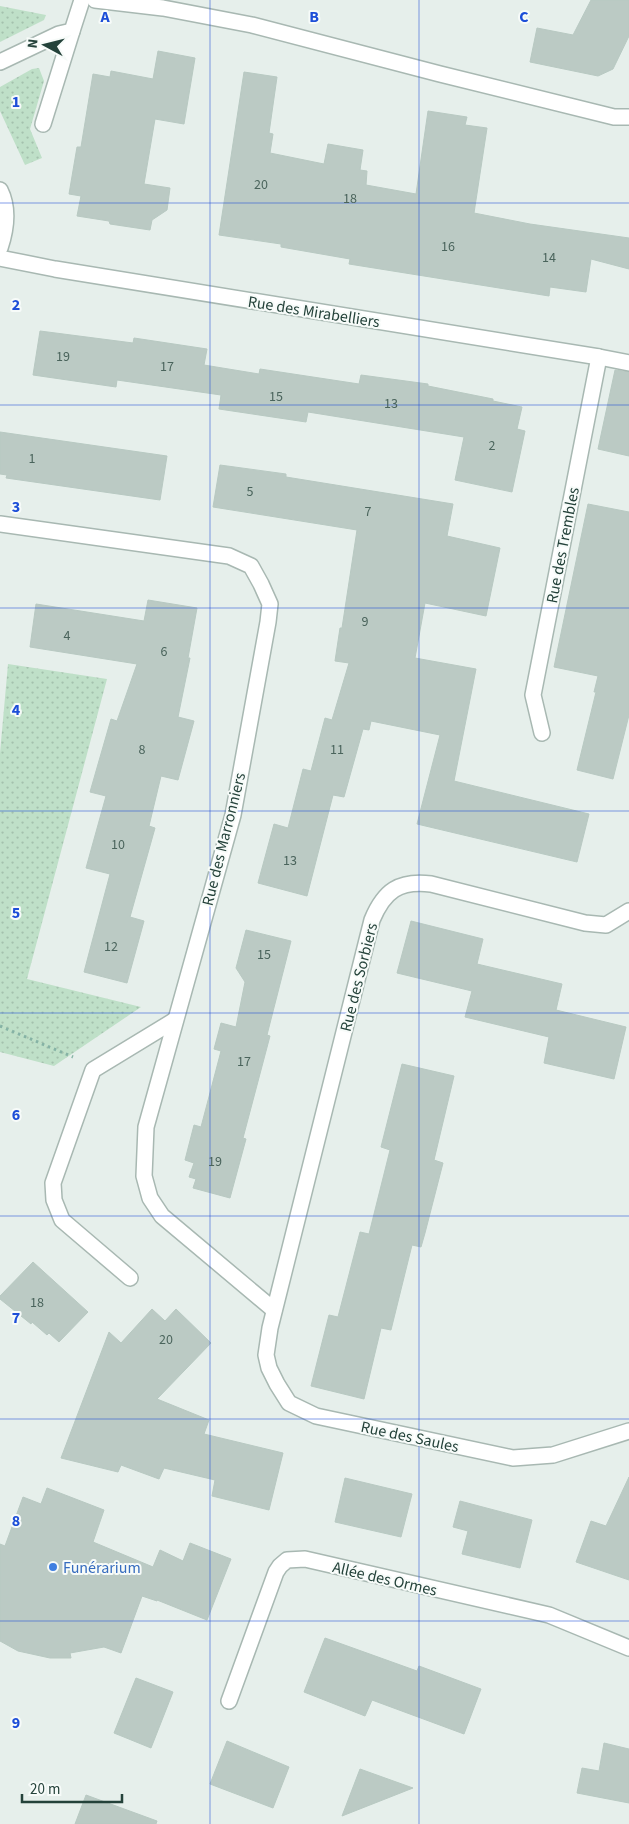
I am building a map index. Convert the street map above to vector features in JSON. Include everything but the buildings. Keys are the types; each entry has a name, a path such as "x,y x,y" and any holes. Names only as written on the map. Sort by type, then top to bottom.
{"street":[{"path":"43,124 82,0"},
{"path":"95,0 163,8 252,25 614,117 629,117"},
{"path":"0,62 59,34 72,31"},
{"path":"0,190 3,195 6,212 0,248"},
{"name":"Rue des Mirabelliers","path":"0,258 65,271 629,363"},
{"name":"Rue des Trembles","path":"542,733 533,695 599,357"},
{"name":"Rue des Marronniers","path":"0,524 237,559 251,566 262,584 270,604 233,815 146,1127 144,1176 150,1198 162,1216 274,1310"},
{"name":"Rue des Sorbiers","path":"274,1310 372,920 384,896 404,884 418,882 585,923 606,925 629,911"},
{"path":"130,1278 62,1220 54,1200 53,1183 93,1070 175,1020"},
{"name":"Rue des Saules","path":"274,1310 266,1355 269,1368 289,1402 316,1416 513,1458 553,1455 629,1431"},
{"name":"Allée des Ormes","path":"229,1701 276,1572 287,1560 305,1560 549,1615 629,1648"}],"path":[{"path":"0,1026 78,1059"}],"green space":[{"path":"0,6 46,15 44,20 0,42"},
{"path":"39,68 44,81 30,129 42,158 25,165 0,111 0,87 32,69"},
{"path":"8,664 107,679 27,979 141,1007 54,1066 0,1052 0,753"}],"place":[{"name":"Funérarium","path":"53,1567"}]}
